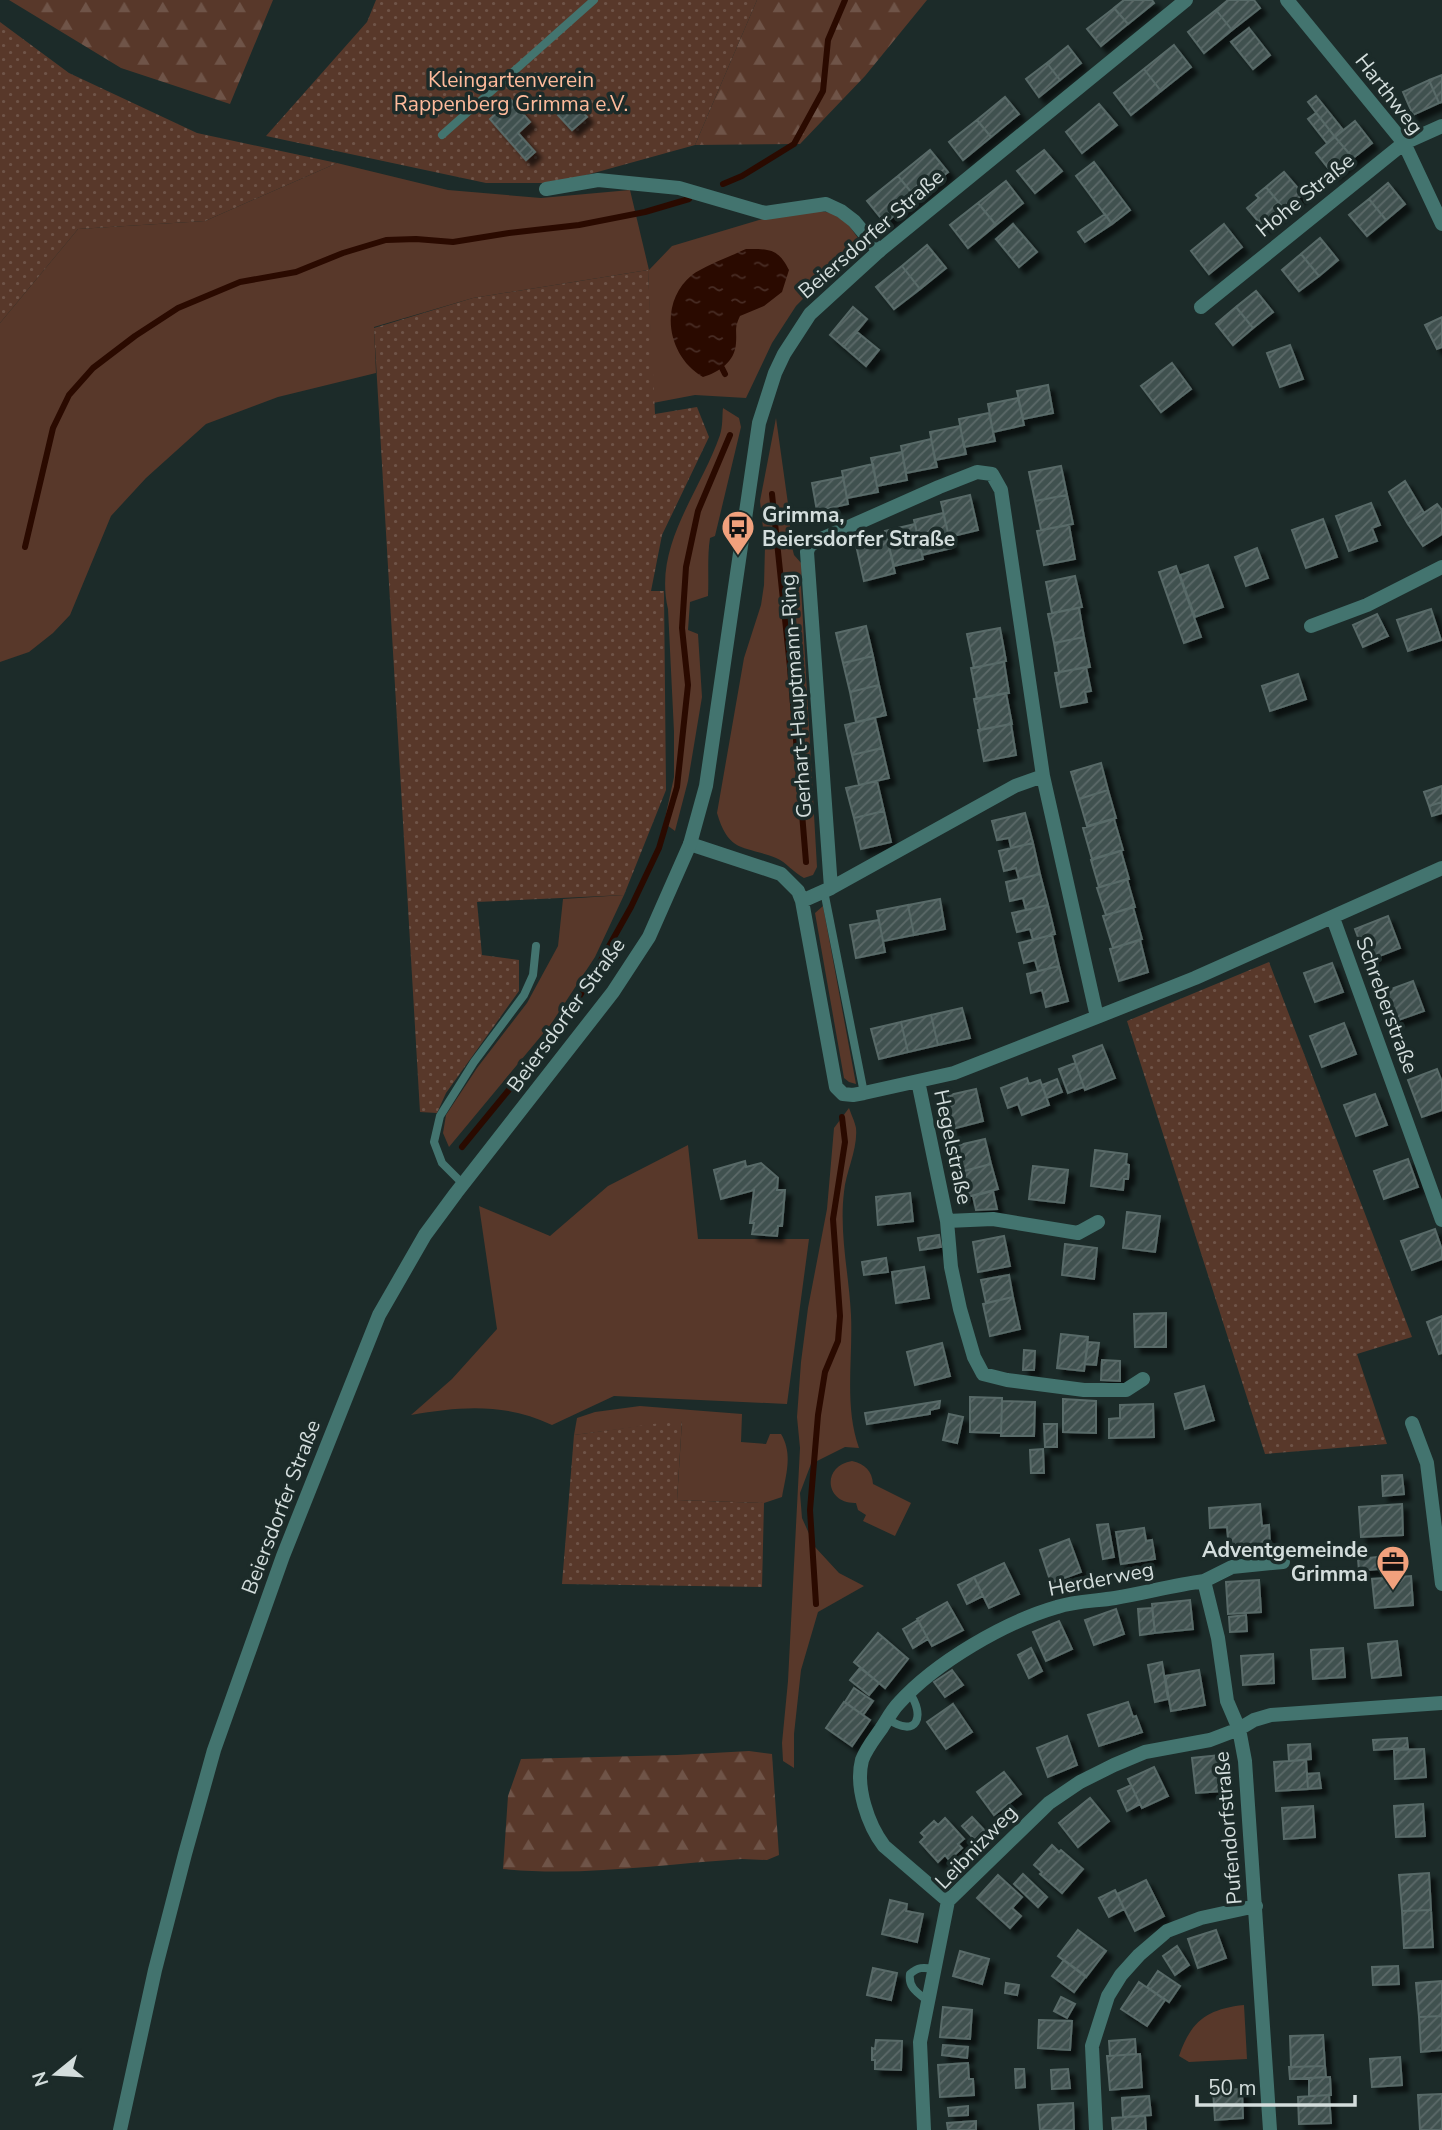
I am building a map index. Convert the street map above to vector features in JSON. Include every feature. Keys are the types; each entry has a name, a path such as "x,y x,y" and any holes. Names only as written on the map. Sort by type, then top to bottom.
{"street":[{"name":"Beiersdorfer Straße","path":"120,2130 155,1970 214,1750 282,1556 379,1315 425,1235 626,974 649,937 690,844 706,786 746,499 763,407 784,354 810,314 879,251 1186,0"},
{"name":"Harthweg","path":"1287,0 1404,143 1442,224"},
{"name":"Hohe Straße","path":"1201,307 1404,143 1442,126"},
{"path":"546,189 598,180 679,188 765,213 827,204 854,221 879,251"},
{"name":"Gerhart-Hauptmann-Ring","path":"827,889 807,552 809,546 976,472 992,474 1001,490 1043,776 1097,1017"},
{"path":"1311,626 1367,605 1442,567"},
{"path":"802,901 1015,786 1043,776"},
{"path":"690,844 781,874 798,891 836,1087 842,1094 864,1093 954,1073 1195,978 1333,918"},
{"name":"Schreberstraße","path":"1442,868 1333,918 1442,1220"},
{"name":"Hegelstraße","path":"918,1082 947,1221 951,1267 960,1309 974,1357 983,1374 1007,1380 1084,1390 1126,1390 1143,1379"},
{"name":"Hegelstraße","path":"947,1221 993,1219 1078,1233 1098,1222"},
{"path":"1412,1423 1427,1463 1442,1584"},
{"name":"Herderweg","path":"948,1901 884,1846 876,1836 863,1796 861,1762 867,1748 909,1692 976,1642 1058,1606 1204,1581 1232,1567 1283,1562"},
{"path":"1204,1581 1227,1700 1239,1729"},
{"name":"Pufendorfstraße","path":"1270,2130 1245,1761 1239,1729 1254,1720 1271,1715 1442,1703"},
{"name":"Leibnizweg","path":"924,2130 920,2042 948,1901 1049,1803 1080,1782 1145,1752 1210,1740 1239,1729"},
{"path":"1096,2130 1093,2046 1108,1996 1121,1975 1167,1931 1201,1918 1256,1906"}],"lane":[{"path":"442,135 594,0"},
{"path":"827,889 864,1093"},
{"path":"463,1184 442,1163 435,1142 440,1116 474,1062 524,995 533,975 536,946"},
{"path":"888,1719 902,1728 913,1724 918,1712 916,1701 909,1692"},
{"path":"928,2001 912,1988 910,1975 923,1967 934,1969"}],"green space":[{"path":"9,0 273,0 230,104 121,68"},
{"name":"Kleingartenverein Rappenberg Grimma e.V.","path":"376,0 757,0 695,145 549,183 486,183 266,136 367,22"},
{"path":"757,0 927,0 865,76 800,144 695,145"},
{"path":"0,22 69,73 197,133 337,163 205,221 78,229 0,323"},
{"path":"337,163 448,190 541,198 630,190 649,270 672,246 766,218 814,210 832,213 848,224 860,241 796,306 772,343 746,398 695,395 653,403 648,270 473,298 374,327 376,373 278,397 206,424 146,478 111,516 70,615 29,652 0,662 0,323 78,229 205,221"},
{"path":"648,270 655,414 697,407 709,437 662,535 651,591 664,591 666,790 624,895 477,902 482,955 519,960 519,991 446,1093 437,1113 420,1112 374,328 473,298"},
{"path":"723,408 739,418 741,427 715,536 710,538 708,596 690,602 688,630 698,634 702,697 688,781 675,831 664,823 674,777 674,732 665,586 667,563 681,520 720,435"},
{"path":"776,418 790,518 790,539 794,555 802,564 801,587 817,867 813,875 804,878 780,860 733,842 727,836 717,813 744,658 761,605 764,585 765,546 760,501"},
{"path":"624,895 595,957 551,1024 449,1147 443,1133 446,1115 477,1068 527,1003 558,946 563,899"},
{"path":"823,906 856,1084 844,1078 815,913"},
{"path":"1269,962 1412,1337 1357,1354 1387,1444 1265,1454 1127,1021"},
{"path":"849,1108 856,1136 845,1184 843,1238 851,1315 850,1399 859,1448 845,1447 811,1464 800,1493 802,1518 815,1547 839,1573 864,1586 818,1612 801,1670 794,1734 794,1768 783,1761 782,1743 788,1681 800,1448 797,1417 801,1362 808,1308 827,1209 834,1128"},
{"path":"688,1145 698,1239 809,1239 787,1404 614,1396 552,1425 517,1413 483,1408 411,1415 452,1379 497,1329 479,1206 550,1236 608,1186"},
{"path":"640,1406 742,1414 741,1442 766,1444 770,1434 781,1434 788,1457 782,1497 764,1503 677,1500 682,1421 574,1435 577,1418 595,1412"},
{"path":"682,1420 677,1500 764,1503 762,1587 562,1584 574,1435"},
{"path":"852,1461 867,1469 873,1484 911,1503 895,1536 863,1521 866,1515 858,1510 856,1503 838,1498 833,1491 831,1477 835,1470"},
{"path":"749,1751 772,1754 779,1855 767,1860 742,1859 593,1871 503,1869 508,1796 521,1759"},
{"path":"1244,2005 1247,2059 1189,2062 1179,2056 1189,2034 1202,2019 1220,2010"}],"water":[{"path":"746,249 772,251 781,257 789,270 782,292 764,306 740,316 733,356 720,369 703,377 681,356 675,343 671,329 674,300 692,275"}],"building":[{"path":"1124,0 1152,0 1154,3 1128,24 1114,8"},
{"path":"1228,0 1254,0 1260,8 1232,30 1216,10"},
{"path":"1114,8 1128,24 1101,46 1087,29"},
{"path":"1216,10 1232,30 1204,53 1188,32"},
{"path":"1249,28 1270,55 1253,69 1231,42"},
{"path":"1174,45 1191,67 1161,91 1144,69"},
{"path":"1068,46 1081,63 1060,80 1047,63"},
{"path":"1047,63 1060,80 1039,97 1026,79"},
{"path":"1144,69 1161,91 1131,115 1114,93"},
{"path":"1442,75 1442,102 1439,103 1429,80"},
{"path":"1429,80 1439,103 1413,115 1403,92"},
{"path":"1316,96 1343,130 1335,137 1308,102"},
{"path":"1005,97 1019,114 991,137 977,120"},
{"path":"511,100 530,122 518,133 535,152 526,160 490,119"},
{"path":"574,102 587,117 572,130 558,115"},
{"path":"1099,104 1117,125 1082,153 1066,132"},
{"path":"1316,113 1335,137 1327,143 1308,119"},
{"path":"977,120 991,137 963,160 949,142"},
{"path":"1355,121 1372,143 1353,158 1335,137"},
{"path":"1335,137 1353,158 1333,174 1316,153"},
{"path":"930,150 948,172 916,198 898,176"},
{"path":"1044,150 1062,171 1035,193 1017,171"},
{"path":"1094,162 1130,210 1112,224 1076,176"},
{"path":"1284,172 1303,194 1284,209 1266,187"},
{"path":"898,176 916,198 885,223 867,201"},
{"path":"1006,181 1023,203 996,225 978,203"},
{"path":"1388,183 1405,204 1386,220 1369,199"},
{"path":"1266,187 1284,209 1263,227 1247,208 1259,198 1256,195"},
{"path":"1369,199 1386,220 1367,236 1349,215"},
{"path":"978,203 996,225 968,248 950,225"},
{"path":"1105,214 1112,224 1085,242 1078,232"},
{"path":"1013,224 1037,252 1019,267 996,239"},
{"path":"1224,224 1242,247 1209,274 1191,251"},
{"path":"1320,238 1338,260 1319,276 1301,254"},
{"path":"927,245 946,268 920,289 902,266"},
{"path":"1301,254 1319,276 1299,291 1282,270"},
{"path":"902,266 920,289 894,309 876,287"},
{"path":"1256,291 1273,312 1253,328 1236,307"},
{"path":"853,307 867,319 844,347 830,335"},
{"path":"1236,307 1253,328 1233,345 1216,324"},
{"path":"1442,317 1442,347 1437,349 1425,325"},
{"path":"857,332 879,350 866,366 844,347"},
{"path":"1290,345 1303,379 1280,387 1267,353"},
{"path":"1172,363 1191,389 1161,412 1141,386"},
{"path":"1048,385 1053,413 1023,419 1017,391"},
{"path":"1018,398 1024,425 993,432 988,404"},
{"path":"989,413 995,441 964,447 959,419"},
{"path":"960,426 966,454 935,460 930,432"},
{"path":"931,439 937,467 906,473 901,446"},
{"path":"902,452 907,480 877,486 871,458"},
{"path":"873,464 878,492 847,498 842,471"},
{"path":"1061,466 1067,495 1035,501 1029,472"},
{"path":"843,477 848,504 817,511 812,483"},
{"path":"1405,481 1424,513 1408,524 1389,492"},
{"path":"970,495 978,530 949,537 941,502"},
{"path":"1067,495 1073,524 1041,530 1035,501"},
{"path":"1371,503 1380,525 1372,528 1377,541 1349,551 1336,516"},
{"path":"1437,504 1442,510 1442,534 1423,546 1408,524"},
{"path":"943,513 952,548 922,555 914,520"},
{"path":"1323,519 1337,557 1306,568 1292,530"},
{"path":"915,524 923,559 894,566 885,531"},
{"path":"1069,525 1075,559 1044,565 1037,531"},
{"path":"887,538 895,573 864,581 856,545"},
{"path":"1257,548 1268,578 1246,586 1235,557"},
{"path":"1208,565 1223,607 1195,617 1180,575"},
{"path":"1176,566 1201,637 1184,643 1159,572"},
{"path":"1075,576 1082,607 1052,613 1046,582"},
{"path":"1079,608 1084,637 1054,643 1048,614"},
{"path":"1431,609 1441,640 1408,651 1397,620"},
{"path":"1377,614 1388,636 1363,647 1353,625"},
{"path":"866,626 873,656 843,663 836,633"},
{"path":"1000,628 1006,661 974,668 967,634"},
{"path":"1084,637 1090,667 1059,672 1054,643"},
{"path":"873,656 879,685 850,692 843,663"},
{"path":"1004,662 1009,693 977,699 971,668"},
{"path":"1086,667 1091,691 1085,692 1087,702 1061,707 1055,673"},
{"path":"1298,674 1306,699 1270,711 1262,686"},
{"path":"879,685 886,715 856,722 850,692"},
{"path":"1006,693 1012,724 980,730 974,699"},
{"path":"875,718 882,748 852,755 845,725"},
{"path":"1011,724 1016,755 984,761 978,730"},
{"path":"882,748 889,778 859,785 852,755"},
{"path":"1101,763 1108,790 1079,799 1071,772"},
{"path":"877,781 884,811 854,818 846,788"},
{"path":"1442,786 1442,802 1429,806 1424,792"},
{"path":"1108,790 1116,818 1087,826 1079,799"},
{"path":"1442,802 1442,813 1432,816 1429,806"},
{"path":"884,811 891,842 861,849 854,818"},
{"path":"1025,813 1033,843 1011,848 1009,838 997,840 992,821"},
{"path":"1114,819 1123,850 1092,859 1083,828"},
{"path":"1033,843 1040,874 1019,879 1016,868 1004,871 999,851"},
{"path":"1121,851 1129,879 1099,887 1091,860"},
{"path":"1040,874 1048,905 1026,910 1023,898 1010,901 1006,882"},
{"path":"1127,879 1135,907 1106,915 1097,888"},
{"path":"940,899 945,929 914,935 908,905"},
{"path":"908,905 914,935 883,941 877,911"},
{"path":"1048,905 1055,934 1033,940 1030,929 1017,932 1012,913"},
{"path":"1133,907 1142,939 1113,948 1103,916"},
{"path":"1388,916 1400,948 1367,961 1355,929"},
{"path":"879,920 885,952 856,958 850,925"},
{"path":"1052,935 1059,966 1038,971 1035,960 1024,963 1019,943"},
{"path":"1140,940 1148,972 1119,981 1110,949"},
{"path":"1332,963 1343,992 1315,1002 1304,973"},
{"path":"1059,966 1068,1001 1046,1007 1042,990 1031,993 1027,974"},
{"path":"1413,981 1424,1011 1390,1023 1380,993"},
{"path":"962,1008 970,1038 938,1045 931,1015"},
{"path":"931,1015 938,1045 908,1052 901,1022"},
{"path":"901,1022 908,1052 879,1059 871,1029"},
{"path":"1344,1023 1356,1054 1322,1067 1310,1036"},
{"path":"1102,1045 1115,1078 1085,1090 1073,1056"},
{"path":"1075,1063 1084,1087 1068,1093 1059,1069"},
{"path":"1437,1069 1442,1082 1442,1110 1422,1117 1408,1080"},
{"path":"1027,1078 1029,1084 1040,1080 1049,1105 1022,1115 1018,1104 1008,1108 1001,1088"},
{"path":"1057,1079 1062,1092 1047,1098 1042,1085"},
{"path":"976,1089 983,1121 952,1129 945,1096"},
{"path":"1375,1094 1387,1125 1356,1136 1344,1105"},
{"path":"985,1139 991,1164 956,1173 950,1147"},
{"path":"1095,1150 1127,1154 1128,1179 1124,1179 1123,1190 1091,1186"},
{"path":"1408,1159 1418,1187 1384,1199 1374,1171"},
{"path":"745,1161 746,1167 761,1163 778,1178 777,1190 785,1190 782,1226 778,1226 777,1236 752,1234 754,1223 750,1223 754,1190 721,1199 714,1170"},
{"path":"991,1164 998,1189 963,1198 956,1173"},
{"path":"1033,1166 1068,1170 1064,1203 1029,1199"},
{"path":"993,1191 997,1209 976,1210 973,1196"},
{"path":"910,1193 913,1221 878,1225 876,1197"},
{"path":"1127,1212 1160,1216 1155,1252 1123,1248"},
{"path":"1435,1229 1442,1259 1412,1270 1401,1241"},
{"path":"939,1235 941,1247 920,1250 918,1238"},
{"path":"1004,1236 1010,1266 978,1272 973,1242"},
{"path":"1065,1244 1097,1248 1094,1279 1062,1275"},
{"path":"886,1258 888,1272 864,1275 862,1262"},
{"path":"924,1267 929,1298 896,1303 892,1272"},
{"path":"1009,1275 1013,1297 986,1303 981,1280"},
{"path":"1013,1297 1020,1329 990,1336 983,1304"},
{"path":"1166,1313 1166,1347 1135,1347 1134,1314"},
{"path":"1442,1316 1442,1353 1439,1354 1427,1322"},
{"path":"1061,1334 1088,1337 1084,1371 1057,1368"},
{"path":"1088,1342 1099,1343 1096,1365 1085,1364"},
{"path":"942,1343 950,1376 915,1385 907,1352"},
{"path":"1024,1350 1035,1351 1034,1370 1023,1370"},
{"path":"1102,1360 1120,1361 1120,1381 1101,1380"},
{"path":"1204,1386 1214,1420 1185,1429 1175,1394"},
{"path":"970,1397 1002,1398 1001,1433 970,1432"},
{"path":"1063,1399 1096,1401 1096,1433 1063,1432"},
{"path":"940,1401 939,1408 930,1410 930,1414 867,1424 865,1413"},
{"path":"1002,1401 1035,1402 1034,1436 1001,1436"},
{"path":"1153,1404 1154,1437 1109,1438 1109,1419 1120,1418 1120,1405"},
{"path":"949,1414 963,1417 957,1443 943,1440"},
{"path":"1044,1424 1057,1424 1057,1447 1045,1447"},
{"path":"1043,1449 1044,1473 1031,1473 1030,1450"},
{"path":"1402,1475 1404,1494 1383,1496 1382,1476"},
{"path":"1260,1504 1262,1526 1269,1525 1270,1545 1229,1549 1227,1527 1210,1528 1209,1508"},
{"path":"1402,1504 1403,1535 1361,1537 1359,1507"},
{"path":"1108,1524 1114,1557 1103,1559 1097,1525"},
{"path":"1144,1528 1146,1541 1152,1540 1155,1559 1121,1564 1116,1532"},
{"path":"1069,1539 1081,1572 1051,1583 1040,1550"},
{"path":"1377,1557 1378,1569 1359,1571 1358,1559"},
{"path":"1004,1563 1019,1594 989,1608 974,1577"},
{"name":"Adventgemeinde Grimma","path":"1411,1576 1413,1605 1375,1608 1372,1579"},
{"path":"974,1577 983,1596 967,1604 958,1585"},
{"path":"1259,1580 1261,1612 1228,1614 1226,1582"},
{"path":"1190,1600 1193,1629 1155,1633 1152,1604"},
{"path":"947,1602 963,1630 932,1646 917,1619"},
{"path":"1152,1608 1155,1633 1140,1635 1138,1609"},
{"path":"1116,1609 1124,1634 1094,1645 1085,1620"},
{"path":"1246,1615 1247,1631 1230,1632 1229,1617"},
{"path":"918,1620 928,1639 913,1648 903,1629"},
{"path":"1059,1621 1072,1649 1046,1661 1033,1632"},
{"path":"878,1633 908,1659 885,1688 854,1662"},
{"path":"1397,1641 1401,1675 1372,1678 1368,1644"},
{"path":"1031,1648 1042,1671 1029,1678 1018,1655"},
{"path":"1343,1648 1345,1677 1313,1679 1311,1650"},
{"path":"1273,1654 1274,1683 1243,1685 1241,1656"},
{"path":"1162,1662 1168,1699 1155,1702 1148,1665"},
{"path":"860,1668 879,1683 869,1695 850,1680"},
{"path":"952,1670 963,1685 945,1697 934,1682"},
{"path":"1199,1670 1205,1705 1171,1711 1165,1676"},
{"path":"854,1688 873,1701 863,1715 845,1702"},
{"path":"844,1702 870,1720 852,1746 826,1728"},
{"path":"1128,1702 1142,1732 1099,1746 1088,1715"},
{"path":"953,1704 972,1732 946,1749 927,1722"},
{"path":"1067,1736 1077,1765 1048,1777 1037,1748"},
{"path":"1407,1738 1408,1748 1374,1750 1373,1740"},
{"path":"1310,1744 1311,1759 1289,1761 1288,1745"},
{"path":"1424,1749 1426,1777 1395,1779 1394,1750"},
{"path":"1220,1755 1223,1791 1196,1793 1192,1758"},
{"path":"1306,1760 1308,1789 1276,1791 1274,1762"},
{"path":"1154,1767 1168,1796 1142,1808 1128,1779"},
{"path":"1004,1772 1021,1794 994,1815 977,1792"},
{"path":"1319,1773 1321,1788 1308,1789 1307,1774"},
{"path":"1131,1785 1140,1804 1127,1811 1118,1791"},
{"path":"1090,1798 1109,1821 1078,1847 1059,1823"},
{"path":"1423,1804 1425,1836 1396,1837 1394,1806"},
{"path":"1313,1806 1315,1837 1284,1839 1282,1808"},
{"path":"972,1817 986,1832 976,1841 962,1826"},
{"path":"945,1818 964,1839 958,1844 962,1848 949,1860 945,1855 938,1862 920,1842 925,1837 921,1833 934,1821 938,1825"},
{"path":"1052,1845 1083,1869 1062,1893 1040,1874 1042,1872 1034,1865"},
{"path":"1429,1873 1431,1910 1402,1911 1399,1875"},
{"path":"1023,1874 1047,1897 1038,1907 1014,1884"},
{"path":"998,1875 1022,1897 1012,1908 1021,1916 1010,1928 977,1898"},
{"path":"1146,1880 1164,1916 1135,1931 1117,1894"},
{"path":"1115,1890 1124,1909 1109,1917 1099,1898"},
{"path":"890,1900 907,1904 906,1911 923,1914 917,1942 882,1934"},
{"path":"1431,1910 1433,1947 1404,1948 1402,1911"},
{"path":"1078,1930 1106,1951 1086,1977 1058,1956"},
{"path":"1216,1930 1226,1958 1198,1968 1188,1939"},
{"path":"1177,1946 1189,1965 1175,1975 1163,1956"},
{"path":"960,1951 989,1959 982,1984 953,1976"},
{"path":"1064,1960 1086,1976 1074,1992 1052,1976"},
{"path":"1398,1966 1399,1984 1373,1985 1372,1967"},
{"path":"873,1968 897,1973 891,2000 867,1995"},
{"path":"1158,1971 1180,1986 1169,2002 1147,1987"},
{"path":"1442,1981 1442,2016 1419,2017 1416,1983"},
{"path":"1139,1982 1165,2000 1147,2026 1121,2009"},
{"path":"1006,1983 1019,1985 1017,1995 1005,1993"},
{"path":"1061,1997 1075,2004 1067,2018 1054,2011"},
{"path":"943,2007 972,2010 970,2039 940,2037"},
{"path":"1442,2016 1442,2050 1421,2052 1419,2017"},
{"path":"1039,2020 1072,2021 1070,2050 1038,2048"},
{"path":"1323,2035 1325,2066 1291,2067 1290,2036"},
{"path":"1135,2039 1136,2054 1110,2056 1109,2041"},
{"path":"876,2040 902,2041 901,2070 875,2069 872,2048 875,2049"},
{"path":"943,2045 968,2047 967,2058 942,2055"},
{"path":"1140,2054 1142,2087 1110,2090 1107,2056"},
{"path":"1400,2057 1402,2085 1372,2087 1370,2059"},
{"path":"968,2063 974,2095 940,2097 938,2065"},
{"path":"1325,2066 1326,2077 1290,2079 1289,2067"},
{"path":"1015,2069 1024,2069 1025,2087 1016,2088"},
{"path":"1068,2069 1070,2088 1052,2089 1051,2070"},
{"path":"1330,2077 1331,2095 1309,2096 1309,2078"},
{"path":"1242,2089 1243,2118 1215,2120 1213,2090"},
{"path":"1442,2094 1442,2130 1420,2130 1418,2095"},
{"path":"1329,2095 1331,2123 1299,2124 1298,2097"},
{"path":"1149,2096 1151,2115 1123,2117 1122,2098"},
{"path":"1073,2103 1074,2130 1040,2130 1038,2105"},
{"path":"968,2106 968,2115 949,2116 948,2108"},
{"path":"1145,2116 1146,2130 1113,2130 1112,2118"},
{"path":"976,2121 976,2130 948,2130 947,2123"}],"waterway":[{"path":"723,184 742,176 794,144 823,91 828,40 845,0"},
{"path":"25,547 53,428 69,395 93,368 178,308 240,282 296,272 343,253 386,240 453,242 579,225 645,212 689,199"},
{"path":"722,368 725,374"},
{"path":"462,1147 554,1035 590,980 631,907 659,848 677,787 688,685 682,628 686,567 698,511 730,435"},
{"path":"772,494 806,862"},
{"path":"816,1604 810,1510 818,1415 825,1372 838,1341 840,1316 833,1219 845,1142 842,1117"}],"place":[{"name":"Grimma, Beiersdorfer Straße","path":"738,557"},
{"name":"Adventgemeinde Grimma","path":"1393,1592"}]}
